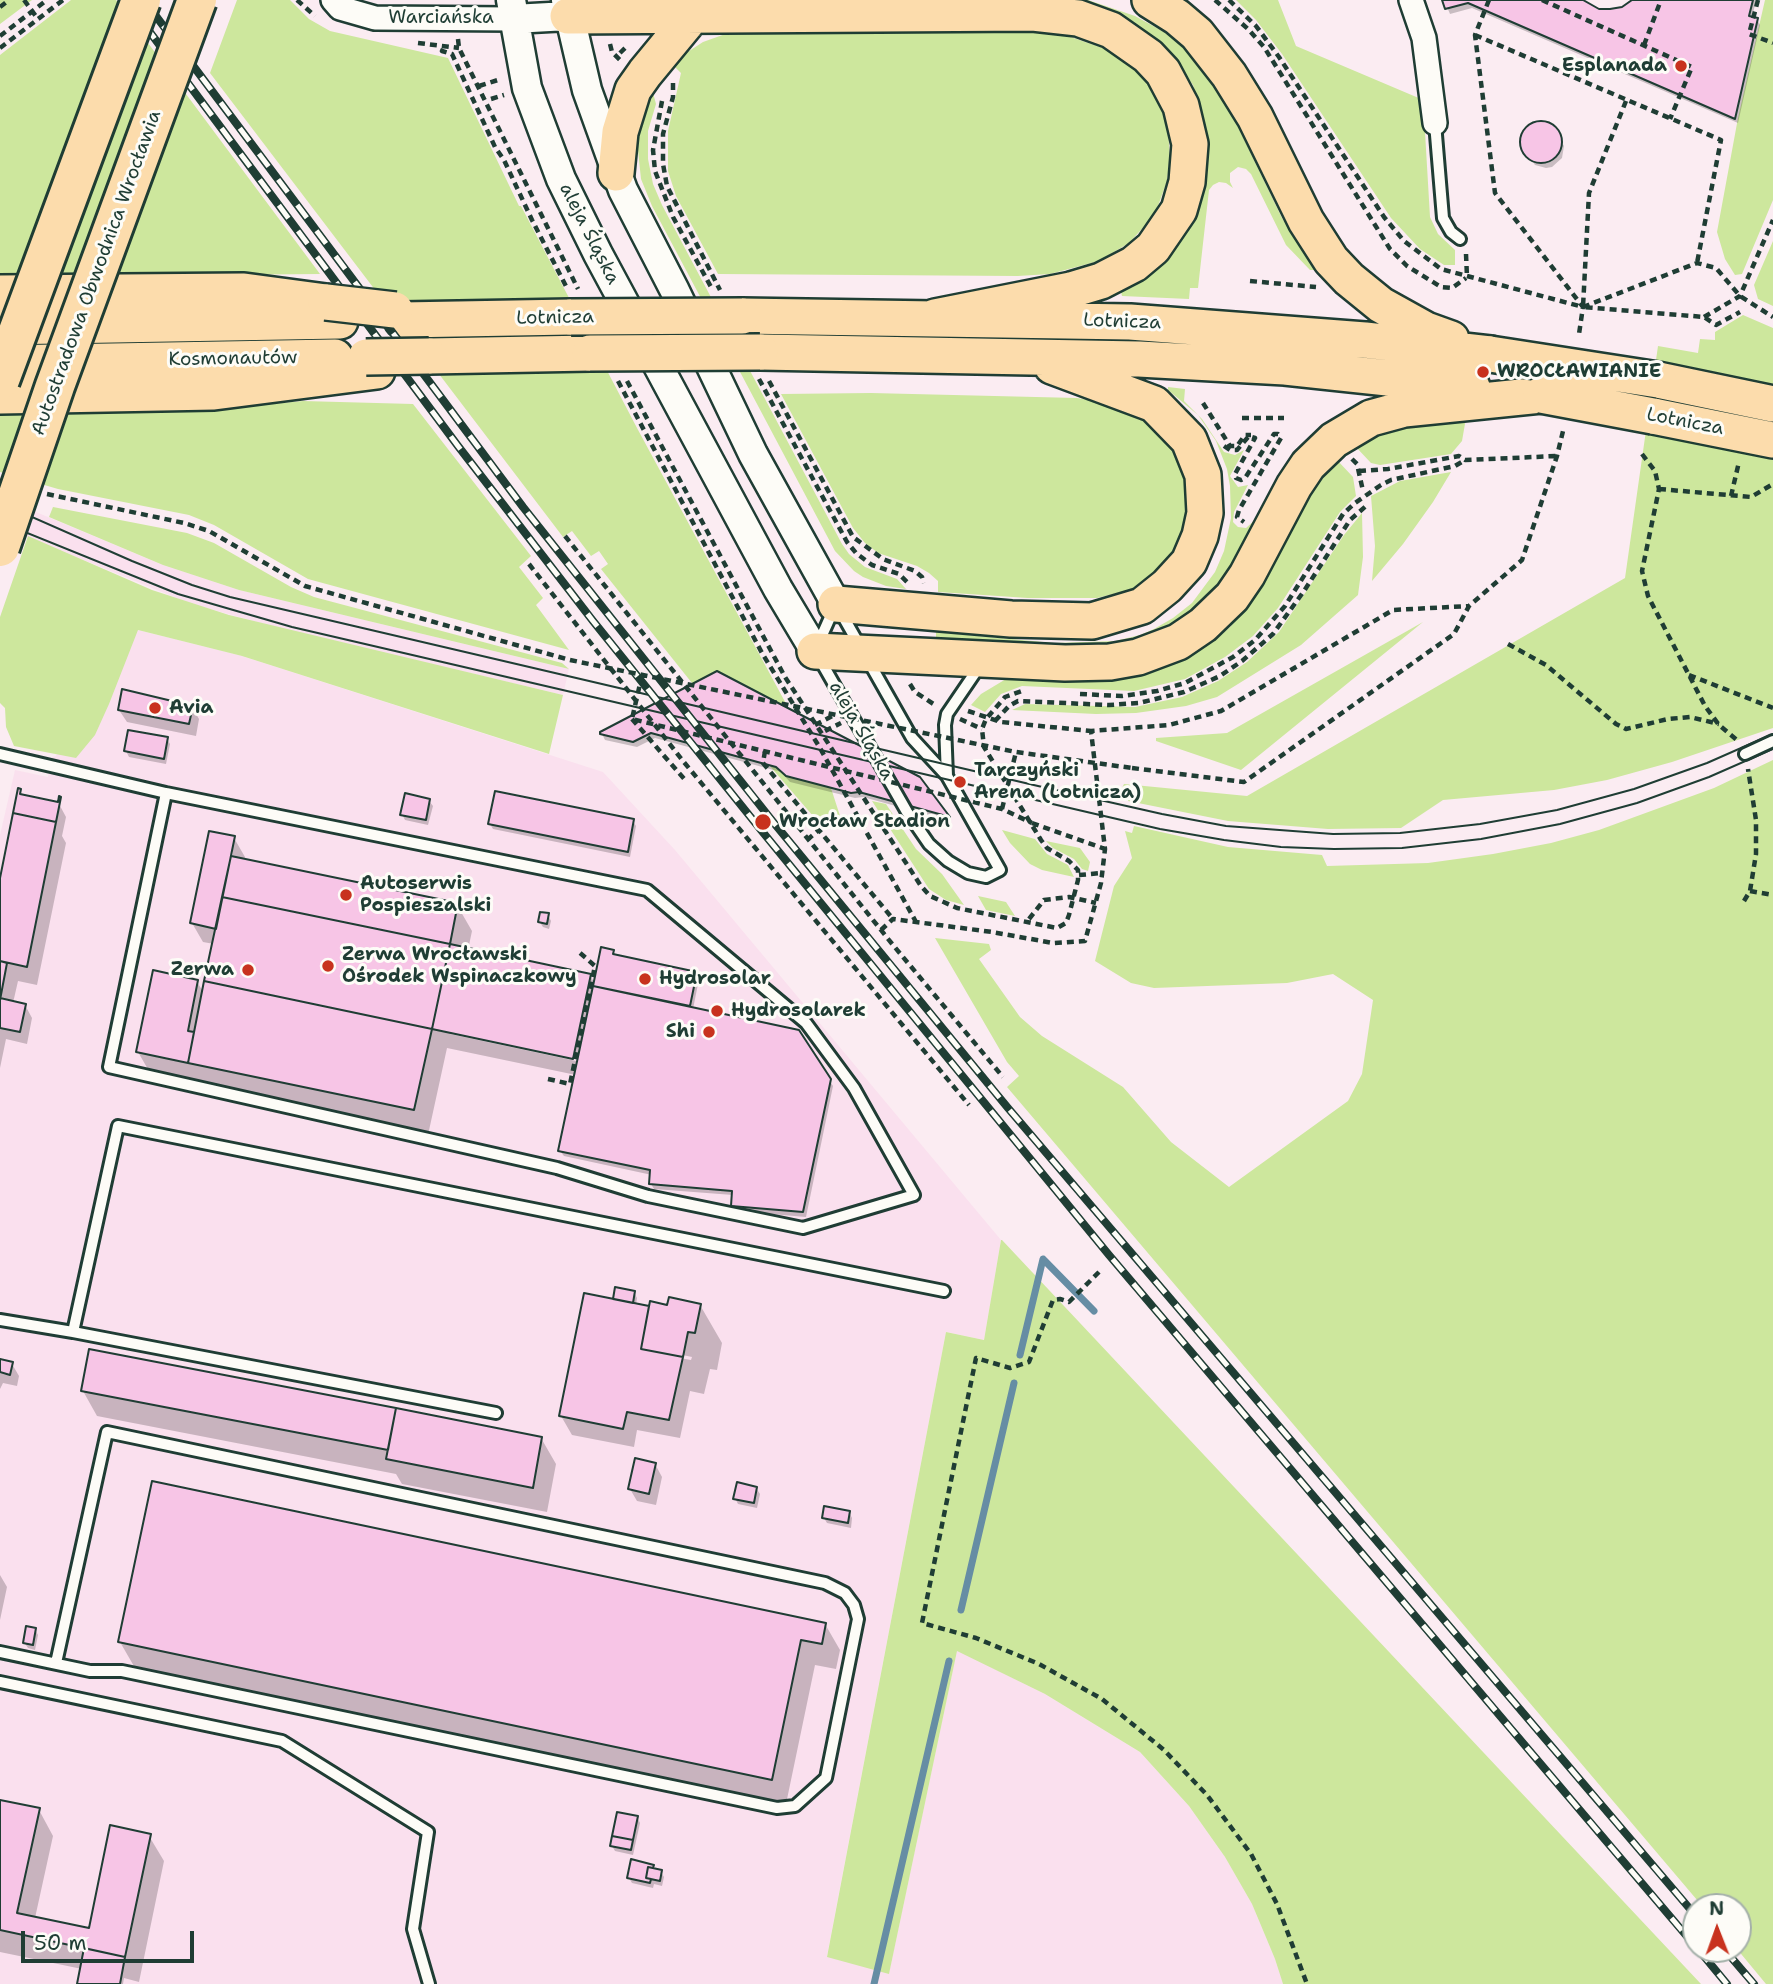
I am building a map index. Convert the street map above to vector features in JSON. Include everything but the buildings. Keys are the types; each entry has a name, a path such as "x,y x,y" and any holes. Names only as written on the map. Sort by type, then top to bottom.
{"highway":[{"path":"0,380 141,0"},
{"name":"Autostradowa Obwodnica Wrocławia","path":"0,547 60,373 197,0"}],"main road":[{"path":"1150,0 1197,34 1229,75 1255,117 1306,221 1331,260 1381,305 1415,324 1479,351"},
{"path":"567,8 692,16 1033,13 1078,18 1111,30 1148,56 1163,72 1181,106 1190,144 1187,182 1179,210 1153,248 1134,264 1101,281 1071,290 935,317"},
{"path":"616,173 620,132 633,90 692,16"},
{"path":"0,293 244,291 333,312"},
{"name":"Lotnicza","path":"466,319 575,303 742,316 935,317 1198,326 1479,351 1658,380 1773,404"},
{"name":"Kosmonautów","path":"0,327 333,312 466,319"},
{"name":"Lotnicza","path":"372,364 443,358 602,364 760,352 1025,356 1238,364 1470,386 1541,396 1773,440"},
{"path":"836,604 1011,619 1092,621 1142,606 1167,586 1189,562 1200,536 1205,513 1203,475 1183,432 1154,404 1025,356"},
{"name":"Kosmonautów","path":"0,363 372,364"},
{"path":"0,396 214,392 372,364"},
{"path":"815,651 984,660 1110,662 1138,657 1178,642 1203,625 1232,597 1247,575 1294,486 1308,465 1334,440 1371,418 1404,409 1541,396"}],"street":[{"name":"Warciańska","path":"333,0 340,8 375,18 428,20 512,9"},
{"path":"1411,0 1424,38 1435,123"},
{"path":"512,9 567,8"},
{"name":"aleja Śląska","path":"567,8 587,90 616,173 752,454 836,604"},
{"name":"aleja Śląska","path":"512,9 527,89 561,179 598,254 815,651"}],"lane":[{"path":"1435,123 1443,218 1451,232 1460,239"},
{"path":"815,651 836,604"},
{"name":"aleja Śląska","path":"815,651 854,716 906,813 929,844 948,861 968,873 986,877 1000,870 947,776 912,738 836,604"},
{"path":"947,776 947,713 984,660"},
{"path":"1745,754 1773,741"},
{"path":"0,754 166,793 647,890 806,1023 854,1088 914,1195 803,1228 648,1196 557,1168 109,1068 166,793"},
{"path":"73,1332 118,1126 944,1291"},
{"path":"0,1320 496,1413"},
{"path":"0,1652 90,1671 122,1671 777,1808 795,1807 826,1778 858,1619 854,1605 845,1593 825,1583 107,1432 56,1663"},
{"path":"0,1682 282,1741 428,1832 413,1929 429,1984"}],"path":[{"path":"0,7 9,0"},
{"path":"24,0 38,19"},
{"path":"0,36 47,0"},
{"path":"0,48 63,0"},
{"path":"1215,0 1264,47 1390,249 1407,267 1441,287 1452,288 1467,277"},
{"path":"1229,0 1256,26 1279,57 1384,217 1404,241 1441,269 1583,307 1704,317 1716,325 1740,312"},
{"path":"1489,0 1475,35 1495,193 1583,307"},
{"path":"1542,0 1692,67 1670,119"},
{"path":"1644,45 1661,0"},
{"path":"1758,0 1749,34 1773,43"},
{"path":"1475,35 1721,140 1697,263"},
{"path":"611,39 609,47 627,68"},
{"path":"620,52 631,42"},
{"path":"459,48 533,202 575,303"},
{"path":"443,49 442,51 452,54 575,303"},
{"path":"479,86 504,78"},
{"path":"491,99 508,93"},
{"path":"1579,334 1589,193 1626,101"},
{"path":"1704,317 1740,296 1773,220"},
{"path":"1583,307 1697,263 1716,268 1740,296 1773,317"},
{"path":"1250,281 1316,286"},
{"path":"602,364 762,653 816,737 916,922"},
{"path":"624,375 785,677 921,886 941,903 1057,928 1066,923 1074,898 1078,870 1069,861 1057,856 1041,840 984,747 982,729 986,719"},
{"path":"1196,403 1227,449 1237,450 1252,436"},
{"path":"1203,403 1230,446 1237,446 1245,435 1252,436"},
{"path":"1242,418 1284,418"},
{"path":"36,491 184,523 209,531 305,586 570,660 1016,752 1244,782 1454,634 1469,606 1522,560 1558,456 1563,431"},
{"path":"1250,518 1247,522 1239,520 1239,510 1281,438 1274,434 1241,480 1236,478 1235,474 1254,442 1255,438 1252,436"},
{"path":"1642,454 1655,471 1659,488 1642,571 1648,596 1705,706 1719,725 1737,739 1745,754 1756,820 1756,854 1750,891 1744,901"},
{"path":"1348,455 1357,464 1363,494 1391,480 1455,466 1465,460 1558,456"},
{"path":"1359,471 1388,469 1459,456 1465,460"},
{"path":"1731,496 1739,462"},
{"path":"1659,488 1751,497 1773,484"},
{"path":"565,536 807,840 1003,1077"},
{"path":"529,564 683,761 969,1105"},
{"path":"967,710 986,719 1090,732 1169,725 1221,711 1393,610 1469,606"},
{"path":"1508,644 1546,665 1616,724 1626,729 1668,719 1690,718 1719,725"},
{"path":"632,719 642,675"},
{"path":"1688,675 1773,708"},
{"path":"904,676 915,692 933,704"},
{"path":"815,725 828,718"},
{"path":"632,719 1002,809 1031,823 1105,849"},
{"path":"632,719 686,781"},
{"path":"765,751 764,763 893,919 1053,943 1085,941 1102,873 1105,849 1090,732"},
{"path":"1002,809 1016,752"},
{"path":"807,840 819,830"},
{"path":"1079,875 1102,873"},
{"path":"1750,891 1773,895"},
{"path":"1029,919 1044,900 1074,898 1096,903"},
{"path":"880,930 893,919"},
{"path":"548,1079 570,1084 595,966 579,952"},
{"path":"1099,1272 1069,1302 1053,1300 1029,1362 1010,1367 976,1358 922,1623 976,1638 1039,1664 1102,1699 1164,1750 1208,1795 1251,1854 1277,1904 1307,1984"}],"shaded area":[{"path":"0,497 163,565 239,590 569,669 563,695 278,628 189,603 0,526"},
{"path":"89,618 242,656 603,772 675,850 1001,1240 984,1340 946,1332 827,1956 889,1973 957,1650 1045,1694 1140,1752 1189,1806 1225,1857 1252,1904 1283,1984 0,1984 0,835 15,770 48,777 52,757 56,756"}],"green space":[{"path":"0,0 32,0 0,24"},
{"path":"71,0 116,0 320,274 0,277 0,55"},
{"path":"237,0 290,0 309,19 330,31 448,58 519,206 830,785 841,819 813,816 769,765 755,762 601,569 608,564 599,551 591,556 572,531 563,537 210,73"},
{"path":"1068,0 1088,0 1135,16 1166,33 1192,55 1230,110 1282,218 1316,270 1310,270 1286,245 1251,174 1238,167 1230,173 1233,188 1219,182 1209,190 1198,288 1190,288 1189,299 1122,296 1121,292 1136,285 1167,260 1187,233 1199,209 1207,176 1207,131 1193,85 1163,44 1127,18 1096,6"},
{"path":"1236,0 1278,0 1296,46 1421,99 1430,217 1438,234 1455,250 1455,265 1444,265 1420,249 1391,218 1282,54 1256,20"},
{"path":"1765,0 1773,0 1773,200 1742,274 1735,275 1725,259 1717,232 1738,118"},
{"path":"1015,28 1059,33 1106,49 1134,68 1150,87 1162,108 1168,131 1170,156 1167,181 1151,219 1129,243 1099,261 1050,274 718,274 676,196 668,171 668,131 681,73 672,64 680,57 703,42 731,32"},
{"path":"652,89 656,104 648,131 648,159 653,184 662,205 842,544 849,554 865,567 897,579 906,589 886,586 863,577 835,551 652,206 641,179 637,141 638,127"},
{"path":"1773,241 1773,306 1758,299 1754,285"},
{"path":"1743,315 1773,328 1773,728 1672,762 1607,780 1554,790 1443,800 1401,828 1328,829 1228,821 1128,801 1129,797 1119,794 1124,784 1247,796 1625,578 1658,346 1698,353 1700,339 1715,340 1715,332"},
{"path":"1168,387 1185,389 1184,401 1198,415 1168,390"},
{"path":"871,393 1077,398 1105,403 1139,416 1173,447 1189,485 1188,518 1173,556 1145,583 1097,598 1028,598 938,592 938,581 929,573 917,566 878,553 865,543 853,528 781,394"},
{"path":"303,401 413,404 531,556 519,567 543,598 536,605 569,650 308,579 214,525 189,515 58,489 0,472 0,412 207,410"},
{"path":"1198,415 1224,452 1235,455 1244,450 1230,476 1238,487 1248,485 1234,512 1233,522 1238,527 1246,528 1256,519 1229,571 1208,598 1183,619 1163,630 1128,642 1079,647 936,641 936,632 1054,643 1115,641 1140,635 1173,618 1192,603 1215,572 1224,551 1231,518 1227,469 1216,441"},
{"path":"1466,418 1462,441 1451,454 1380,465 1371,463 1355,446 1383,429"},
{"path":"1337,460 1353,477 1356,496 1340,512 1278,608 1253,636 1225,657 1185,679 1134,691 1022,686 1001,694 985,712 971,705 981,694 1006,679 1017,676 1095,680 1124,678 1166,667 1215,640 1230,627 1256,596 1309,495"},
{"path":"1451,472 1403,544 1372,581 1375,546 1371,496 1400,481"},
{"path":"53,507 187,533 214,543 291,587 314,597 562,663 569,669 239,590 163,565 49,517"},
{"path":"1362,513 1363,557 1358,595 1301,645 1217,697 1186,706 1136,713 1012,710 1025,704 1135,707 1182,697 1218,681 1247,662 1279,632 1344,535"},
{"path":"28,536 152,590 229,615 563,695 549,754 242,656 138,630 95,735 76,758 14,746 6,727 5,708 0,703 0,617"},
{"path":"1423,622 1241,770 1156,741 1156,738 1227,733"},
{"path":"1773,760 1773,1984 1766,1984 1749,1963 1752,1963 1752,1893 1691,1893 1007,1087 1019,1076 1007,1062 935,938 989,944 991,950 979,959 1020,1017 1042,1036 1123,1087 1171,1142 1229,1187 1348,1101 1362,1074 1373,1000 1333,974 1287,983 1154,988 1131,983 1095,961 1114,886 1132,858 1125,831 1132,833 1134,826 1228,847 1322,855 1327,866 1428,863 1551,843 1599,830 1714,788"},
{"path":"872,801 886,804 916,849 942,874 964,905 946,900 929,889"},
{"path":"1002,830 1035,839 1047,854 1068,865 1074,877 1042,870 1030,864"},
{"path":"1046,841 1080,848 1090,862 1088,871 1082,869 1074,859 1053,848"},
{"path":"978,896 1006,902 1015,916 986,910"},
{"path":"1001,1240 1701,1984 1283,1984 1252,1904 1225,1857 1189,1806 1140,1752 1045,1694 957,1651 889,1974 827,1957 946,1332 984,1340"}],"waterway":[{"path":"1020,1355 1043,1259 1094,1311"},
{"path":"961,1610 1014,1383"},
{"path":"874,1984 949,1661"}],"tram line":[{"path":"0,503 132,561 230,597 1038,786 1226,826 1333,834 1400,833 1480,824 1557,810 1634,789 1707,763 1773,734"},
{"path":"0,522 178,594 292,627 1160,829 1224,840 1281,847 1334,849 1402,848 1481,839 1560,824 1637,803 1709,777 1773,749"}],"railway":[{"path":"126,0 458,446 593,621 761,830 1109,1255 1682,1930"},
{"path":"144,0 523,507 774,823 1008,1108 1682,1900"},
{"path":"1710,1963 1727,1984"},
{"path":"1736,1963 1754,1984"}],"place":[{"name":"Esplanada","path":"1681,66"},
{"name":"WROCŁAWIANIE","path":"1483,372"},
{"name":"Avia","path":"155,708"},
{"name":"Tarczyński Arena (Lotnicza)","path":"960,782"},
{"name":"Wrocław Stadion","path":"763,822"},
{"name":"Autoserwis Pospieszalski","path":"346,895"},
{"name":"Zerwa Wrocławski Ośrodek Wspinaczkowy","path":"328,966"},
{"name":"Zerwa","path":"248,970"},
{"name":"Hydrosolar","path":"645,979"},
{"name":"Hydrosolarek","path":"717,1011"},
{"name":"Shi","path":"709,1032"}]}
